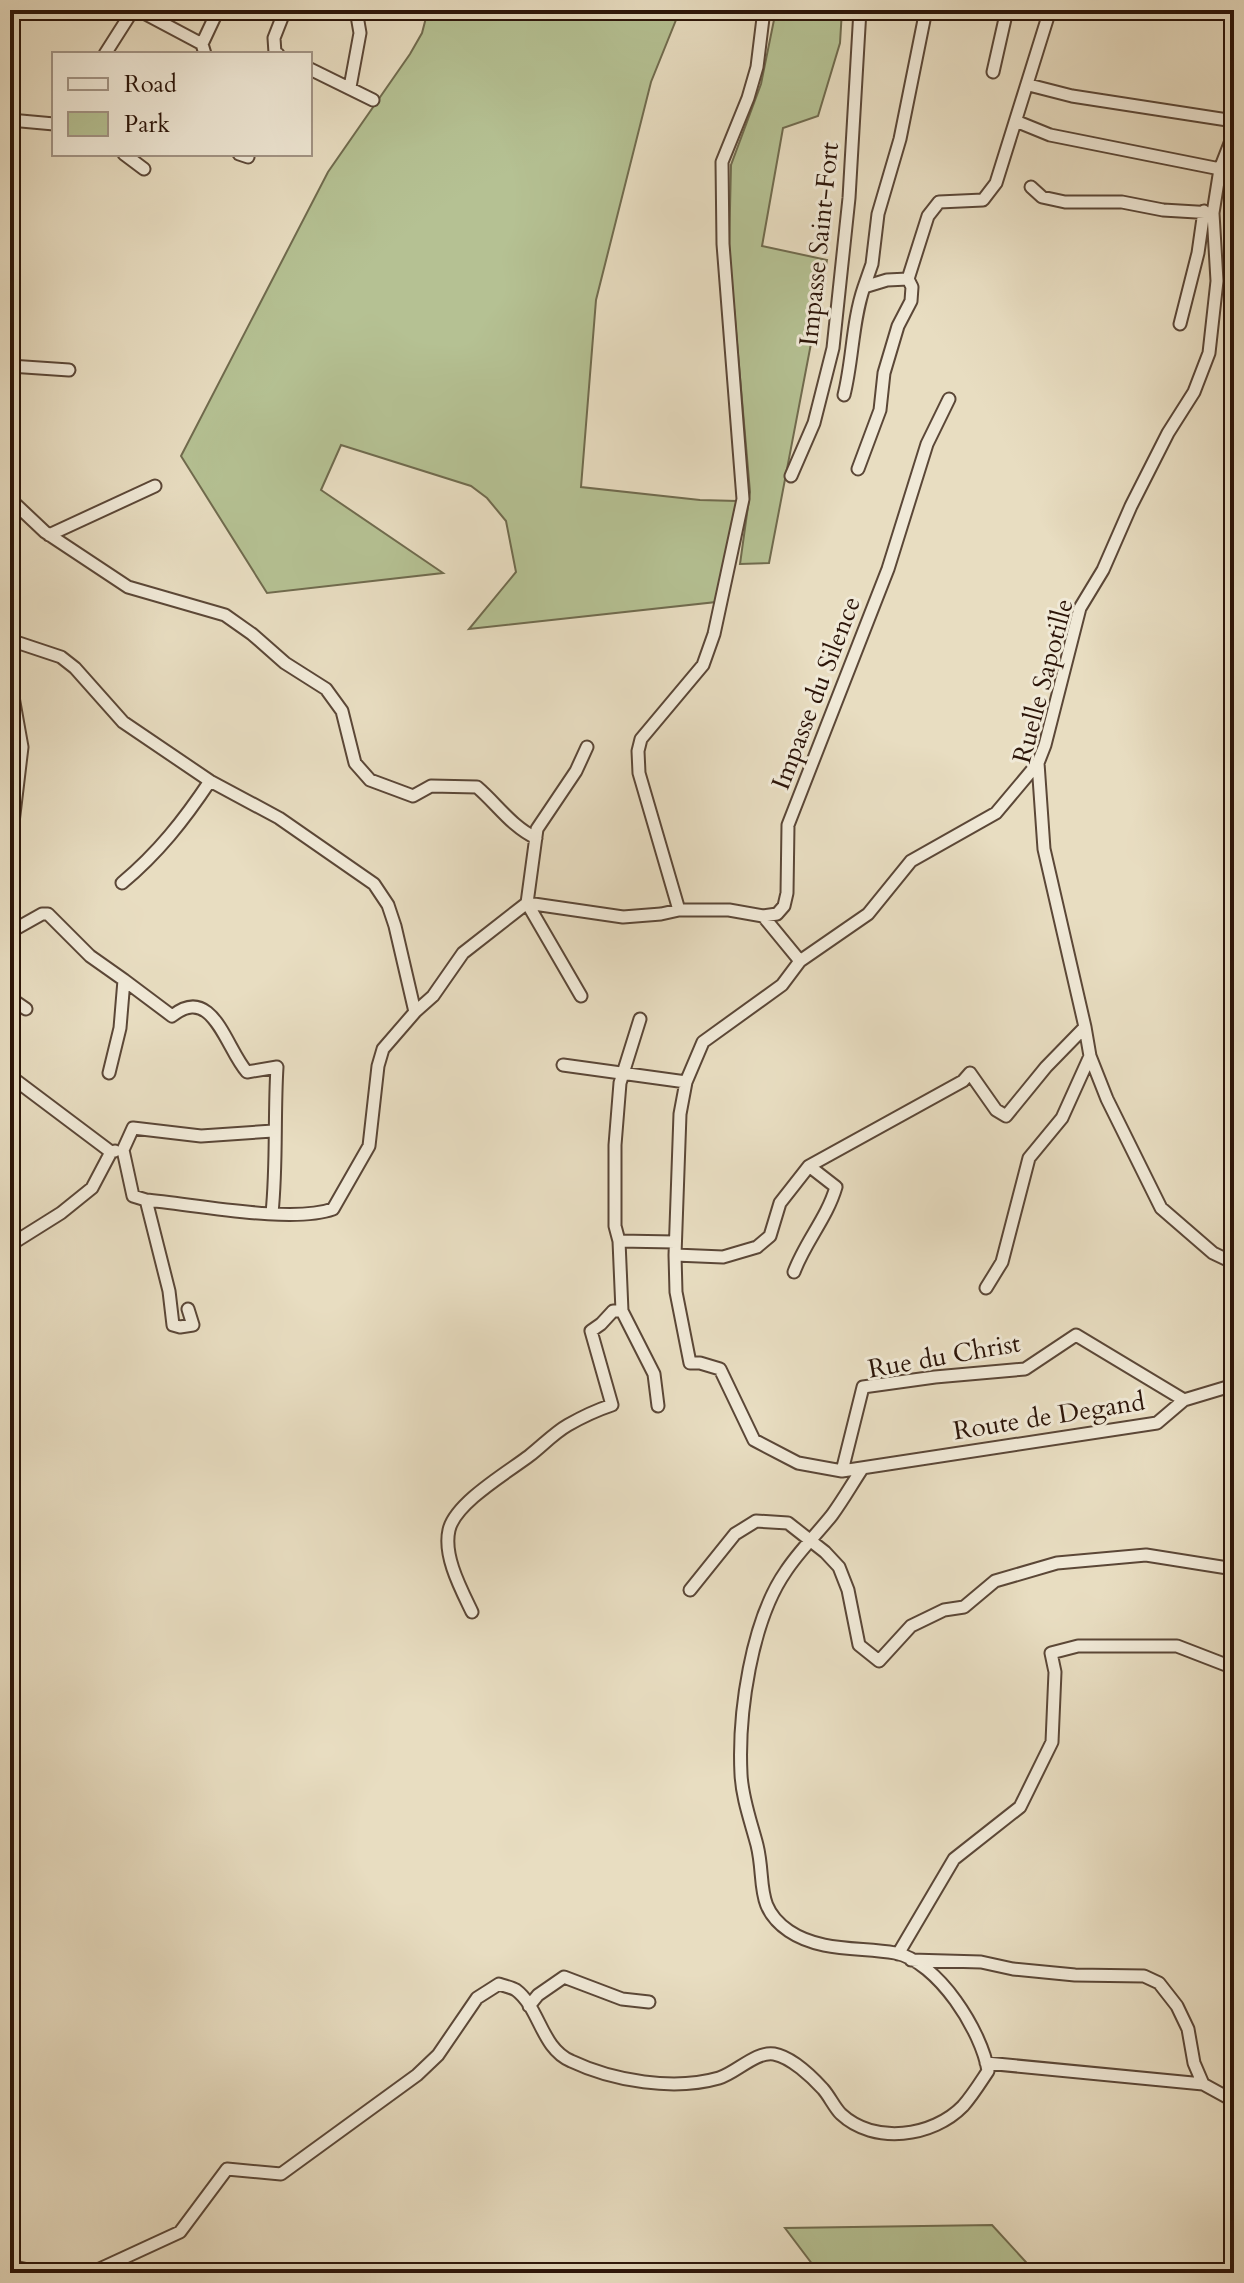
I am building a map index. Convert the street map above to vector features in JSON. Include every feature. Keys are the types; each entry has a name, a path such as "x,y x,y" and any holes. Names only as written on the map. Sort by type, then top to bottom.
{"street":[{"path":"106,52 136,10 204,49 218,10"},
{"path":"275,52 274,38 285,10"},
{"path":"350,87 360,33 356,10"},
{"path":"679,910 639,773 638,751 641,739 703,665 714,634 743,499 723,244 722,162 757,67 764,10"},
{"name":"Impasse Saint-Fort","path":"791,476 814,423 833,348 848,213 860,10"},
{"path":"844,395 851,367 856,311 872,264 878,214 900,139 926,10"},
{"path":"993,72 1007,10"},
{"path":"858,469 880,410 884,373 898,326 911,301 912,287 908,279 928,216 939,202 983,200 996,183 1018,122 1050,10"},
{"path":"312,70 373,100"},
{"path":"1029,85 1072,96 1234,121"},
{"path":"10,120 52,124"},
{"path":"1018,122 1050,135 1220,169"},
{"name":"Ruelle Sapotille","path":"1234,133 1208,212 1217,281 1209,353 1194,392 1168,433 1103,570 1080,608 1038,763 1044,849 1090,1056 1107,1099 1161,1208 1213,1253 1234,1263"},
{"path":"127,156 144,169"},
{"path":"1031,187 1042,197 1065,202 1122,202 1163,210 1208,212 1180,324"},
{"path":"864,287 887,280 908,279"},
{"path":"10,366 69,370"},
{"name":"Impasse du Silence","path":"763,916 777,914 784,906 788,825 888,569 927,444 949,399"},
{"path":"49,535 155,486"},
{"path":"10,499 49,535 128,587 225,615 285,663 326,689 342,711 355,763 370,780 413,796 431,786 477,787 520,831 536,838"},
{"path":"10,640 61,657 75,668 123,722 210,781 279,818 374,884 388,905 395,926 415,1012"},
{"path":"10,680 22,747 10,848"},
{"path":"581,996 527,903 537,829 576,771 587,747"},
{"path":"675,1248 680,1114 686,1082 703,1042 782,985 800,961 868,914 911,861 996,813 1038,763"},
{"path":"122,883 149,861 179,827 210,781"},
{"path":"10,1076 117,1151 133,1196 272,1213 324,1212 333,1209 339,1202 369,1146 380,1057 415,1012 433,996 469,947 501,926 527,903 623,917 679,910 729,910 763,916 800,961"},
{"path":"10,910 13,931 42,914 48,914 90,956 172,1016 188,1006 200,1007 227,1037 247,1072 277,1067 272,1213"},
{"path":"109,1073 120,1028 124,980"},
{"path":"10,998 26,1009"},
{"path":"640,1019 620,1083 615,1145 615,1226 619,1241 622,1311 654,1374 658,1406"},
{"path":"619,1241 723,1257 757,1247 770,1236 780,1203 809,1166 963,1081 970,1073 996,1110 1006,1116 1046,1067 1085,1027"},
{"path":"986,1288 1002,1262 1029,1158 1062,1118 1090,1056"},
{"path":"563,1065 625,1071 686,1082"},
{"path":"10,1245 61,1213 92,1188 133,1128 201,1136 273,1131"},
{"path":"794,1272 801,1254 832,1203 836,1187 809,1166"},
{"path":"146,1200 169,1291 173,1325 193,1325 188,1309"},
{"name":"Route de Degand","path":"675,1248 676,1292 690,1363 720,1369 754,1440 798,1463 842,1471 862,1469 1157,1423 1184,1400 1234,1385"},
{"path":"472,1612 452,1564 449,1528 457,1514 494,1479 527,1458 565,1427 612,1405 591,1331 613,1311 622,1311"},
{"name":"Rue du Christ","path":"842,1471 863,1387 1025,1369 1076,1335 1184,1400"},
{"path":"91,2273 112,2269 180,2232 227,2169 281,2174 417,2075 438,2055 477,1998 499,1984 516,1990 529,2006 544,2036 566,2060 608,2076 648,2082 720,2078 766,2055 775,2054 788,2060 824,2090 841,2114 865,2129 919,2132 961,2107 988,2071 958,2003 941,1982 911,1960 898,1954 826,1946 790,1932 766,1908 758,1848 741,1777 741,1735 753,1646 763,1610 785,1571 833,1513 862,1469"},
{"path":"690,1590 735,1534 756,1521 788,1523 811,1539 839,1567 848,1590 859,1645 879,1661 911,1626 944,1610 964,1607 995,1581 1057,1563 1146,1555 1234,1569"},
{"path":"898,1954 954,1859 1020,1807 1052,1742 1055,1672 1051,1653 1078,1646 1177,1646 1234,1668"},
{"path":"911,1960 981,1962 1013,1969 1144,1976 1159,1983 1177,2006 1188,2029 1194,2063 1203,2084"},
{"path":"529,2006 538,1995 564,1977 622,1999 649,2002"},
{"path":"986,2063 1203,2084 1234,2101"},
{"path":"10,2266 42,2273"}],"green space":[{"path":"428,10 680,10 651,82 596,300 581,487 737,501 716,602 469,629 516,572 506,521 487,498 471,486 341,445 321,490 443,573 267,593 181,456 328,172 410,54 422,33"},
{"path":"776,10 842,10 840,43 818,116 783,128 762,246 827,260 769,563 740,564 750,492 729,251 731,165 761,84"},
{"path":"992,2225 1036,2273 819,2273 785,2228"}]}
